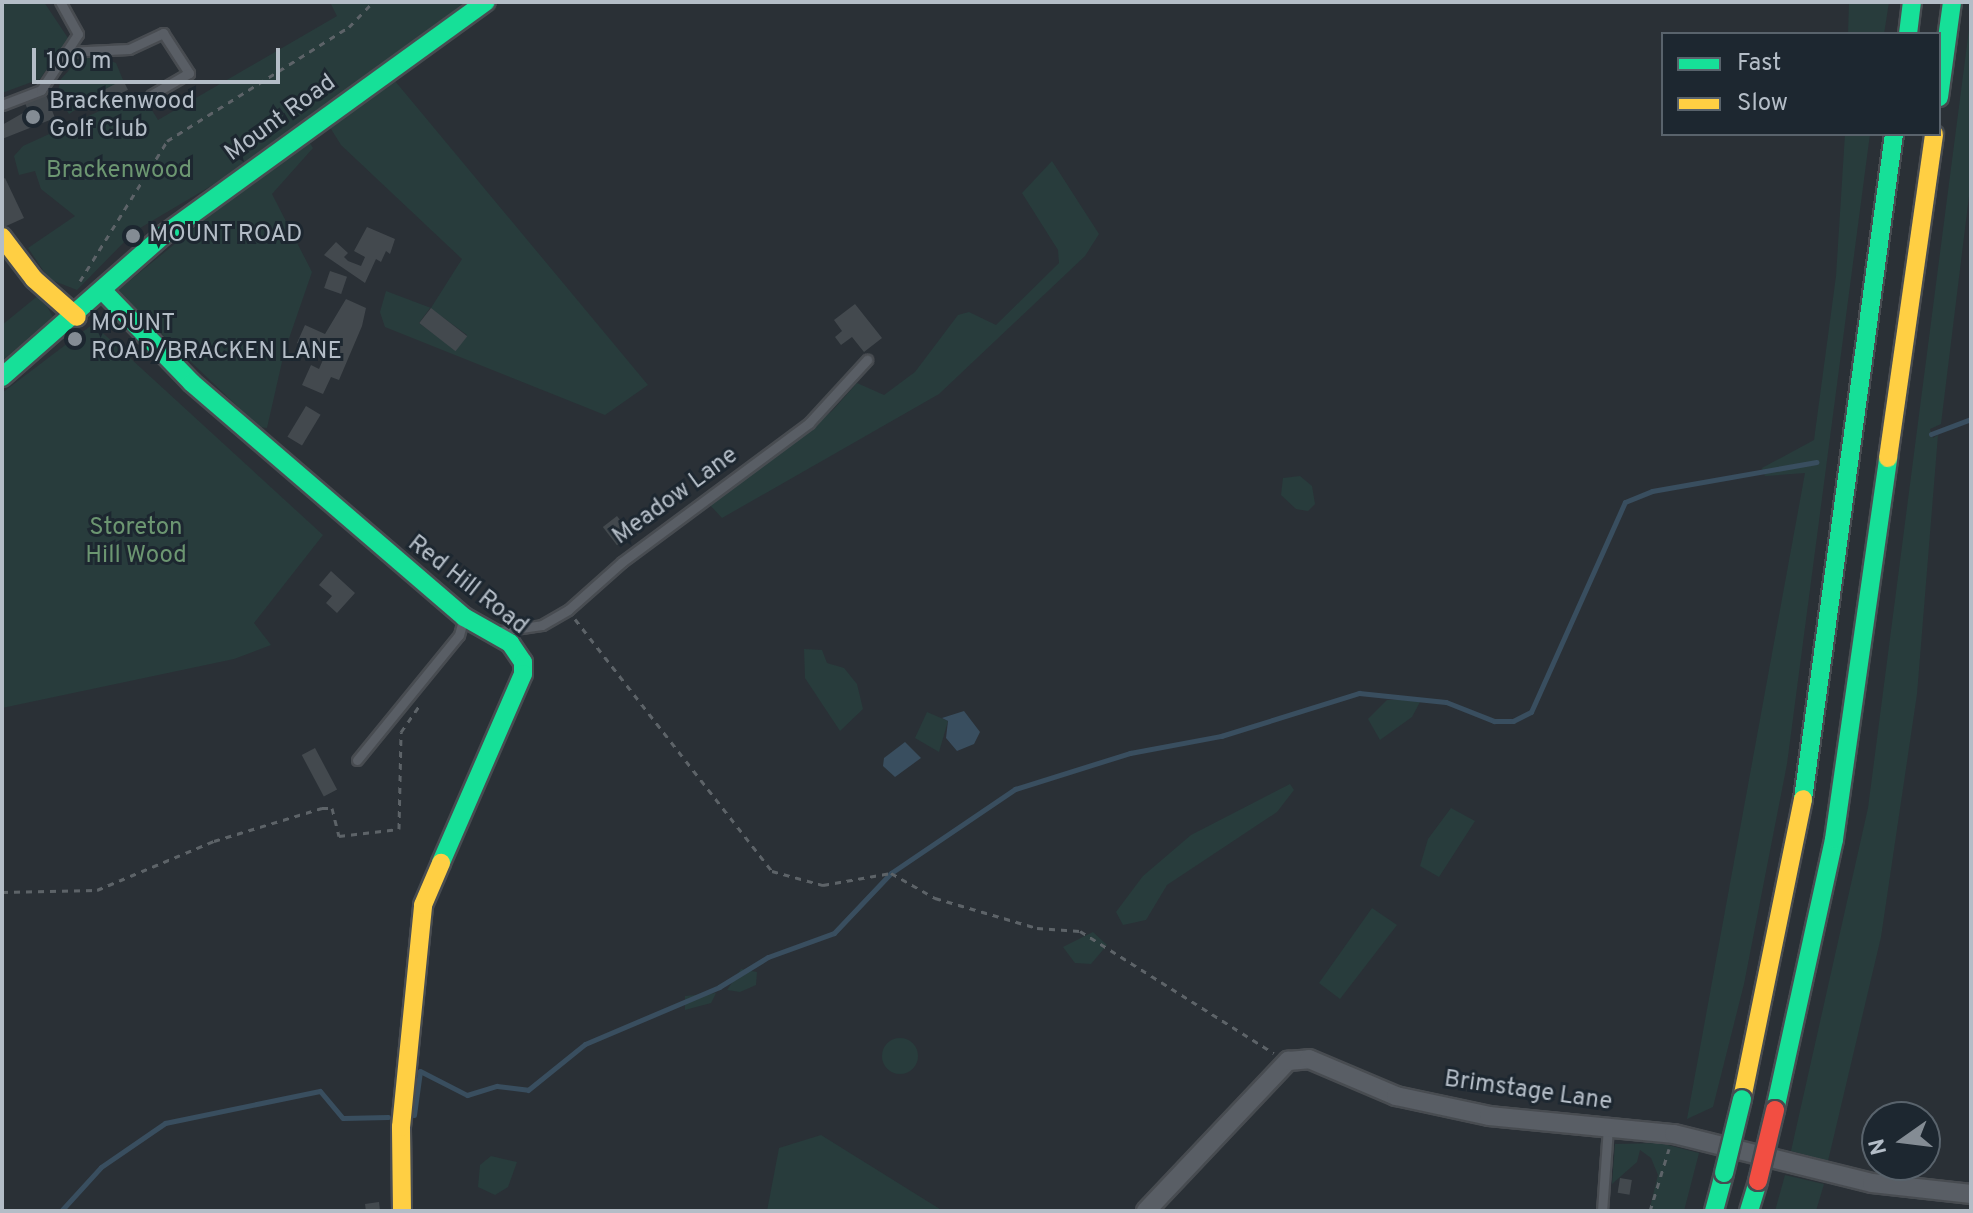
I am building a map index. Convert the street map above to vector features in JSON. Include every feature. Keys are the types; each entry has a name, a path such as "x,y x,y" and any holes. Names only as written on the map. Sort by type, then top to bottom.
{"main road":[{"name":"Mount Road","path":"2,377 77,317 165,234 486,2"},
{"path":"1908,32 1912,2"},
{"path":"1941,82 1952,2"},
{"path":"1714,1211 1742,1099 1799,826 1894,136"},
{"path":"1749,1211 1775,1110 1834,839 1934,136"},
{"path":"2,237 34,279 77,317"},
{"name":"Red Hill Road","path":"103,291 192,383 464,617 510,643 523,662 523,674 423,905 401,1127 402,1211"}],"street":[{"name":"Brimstage Lane","path":"1288,1061 1309,1059 1396,1096 1489,1116 1674,1134 1872,1183 1971,1194"},
{"path":"1146,1211 1288,1061"}],"lane":[{"path":"2,105 41,90 78,34 60,2"},
{"path":"66,52 129,49 163,33 189,73 151,95"},
{"name":"Meadow Lane","path":"489,632 542,625 568,610 622,562 809,423 867,360"},
{"path":"357,760 459,635 464,617"},
{"path":"1602,1211 1608,1127"}],"path":[{"path":"77,317 82,276 167,141 349,27 373,2"},
{"path":"568,610 772,871 823,885 885,873 896,874 935,898 1037,928 1080,931 1288,1061"},
{"path":"2,892 97,890 214,841 322,808 332,808 339,836 399,829 401,732 428,694"},
{"path":"1650,1211 1674,1134"}],"green space":[{"path":"2,2 44,2 68,38 40,79 2,93"},
{"name":"Brackenwood","path":"330,2 466,2 221,180 135,231 77,290 49,279 28,248 75,216 41,189 35,171 19,175 14,156 23,146 141,92 158,120 337,16"},
{"path":"1849,2 1889,2 1884,32 1848,32"},
{"path":"1971,14 1971,180 1941,424 1930,429 1933,438 1938,435 1917,694 1881,937 1828,1161 1791,1151 1868,808"},
{"path":"98,56 116,63 123,80 69,114 57,94 61,79 79,59"},
{"path":"394,80 648,385 605,415 385,327 380,312 386,291 431,308 462,259 341,145 328,124","holes":["430,308 467,335 456,350 419,323"]},
{"path":"1845,136 1870,136 1787,764 1744,984 1713,1107 1687,1119 1805,473 1765,476 1762,468 1814,440 1836,276"},
{"path":"306,137 313,148 272,194 312,272 284,353 267,428 259,427 117,291"},
{"path":"1052,161 1099,234 1085,256 939,394 722,518 709,504 832,411 857,383 884,395 915,372 958,315 969,312 996,325 1059,263 1058,250 1022,193"},
{"path":"40,294 53,317 2,361 2,325"},
{"name":"Storeton Hill Wood","path":"93,324 323,535 254,623 271,645 234,659 2,708 2,393"},
{"path":"1300,476 1312,486 1315,504 1308,511 1296,509 1281,495 1283,478"},
{"path":"804,649 822,650 827,663 844,668 857,684 863,709 840,731 805,678"},
{"path":"1387,700 1421,700 1412,717 1380,740 1368,719"},
{"path":"927,712 948,721 939,752 915,738"},
{"path":"1290,784 1294,790 1277,812 1167,885 1146,920 1123,925 1116,912 1143,876 1191,835"},
{"path":"1451,808 1475,821 1439,877 1420,866 1428,839"},
{"path":"1372,908 1397,925 1340,999 1319,983"},
{"path":"1093,932 1107,945 1091,964 1075,963 1063,947"},
{"path":"741,969 757,972 756,985 740,992 727,990"},
{"path":"716,993 711,1003 685,1010 685,996"},
{"path":"900,1038 912,1044 918,1056 912,1068 900,1074 888,1068 882,1056 888,1044"},
{"path":"821,1135 943,1211 767,1211 779,1148"},
{"path":"1660,1143 1699,1153 1684,1211 1649,1211 1658,1175 1651,1158 1640,1150 1637,1162 1612,1184 1615,1144"},
{"path":"491,1156 517,1162 508,1187 495,1195 478,1187 480,1165"},
{"path":"1785,1175 1824,1184 1816,1211 1775,1211"}],"water":[{"path":"964,711 980,732 974,744 957,751 946,738 948,721 942,718"},
{"path":"905,742 921,758 895,777 883,766 884,758"}],"building":[{"path":"123,80 128,90 107,101 102,91"},
{"name":"Brackenwood Golf Club","path":"46,95 55,118 2,139 2,125 23,113 30,115 25,103"},
{"path":"5,178 24,218 4,227 2,180"},
{"path":"367,227 395,239 390,254 386,251 381,262 376,259 365,283 324,255 336,242 348,253 344,257 348,261 361,266 365,257 354,251"},
{"path":"330,271 347,277 341,294 324,288"},
{"path":"346,299 366,308 362,326 339,380 331,377 323,394 302,385 311,365 319,369 325,355 297,343 305,325 325,334"},
{"path":"855,304 882,338 864,352 852,337 841,345 835,337 842,331 834,320"},
{"path":"431,308 467,336 456,351 419,323"},
{"path":"306,406 321,415 302,446 287,437"},
{"path":"617,516 631,534 617,545 603,527"},
{"path":"331,571 355,593 337,613 326,603 332,596 319,585"},
{"path":"315,748 337,789 324,797 302,755"},
{"path":"1620,1178 1632,1180 1630,1195 1618,1193"},
{"path":"379,1202 380,1211 366,1211 365,1204"}],"waterway":[{"path":"1931,434 1971,419"},
{"path":"414,1115 420,1071 467,1095 497,1086 528,1090 585,1044 719,987 768,957 834,933 891,873 1015,789 1130,753 1221,736 1359,693 1446,702 1494,721 1513,721 1531,712 1625,502 1652,491 1816,462"},
{"path":"61,1211 101,1167 165,1123 320,1091 343,1118 388,1117"}],"traffic: fast":[{"path":"2,377 165,234 486,2"},
{"path":"1908,32 1912,2"},
{"path":"1941,82 1952,2"},
{"path":"1803,799 1894,136"},
{"path":"103,291 192,383 464,617 510,643 523,662 523,674 441,863"},
{"path":"1775,1110 1834,839 1888,458"},
{"path":"1724,1173 1742,1099"},
{"path":"1714,1211 1724,1173"},
{"path":"1749,1211 1758,1181"}],"traffic: slow":[{"path":"1888,458 1934,136"},
{"path":"2,237 34,279 77,317"},
{"path":"1742,1099 1803,799"},
{"path":"402,1211 401,1127 423,905 441,863"}],"traffic: jam":[{"path":"1758,1181 1775,1110"}],"place":[{"name":"Brackenwood Golf Club","path":"33,117"},
{"name":"MOUNT ROAD","path":"133,236"},
{"name":"MOUNT ROAD/BRACKEN LANE","path":"75,339"}]}
